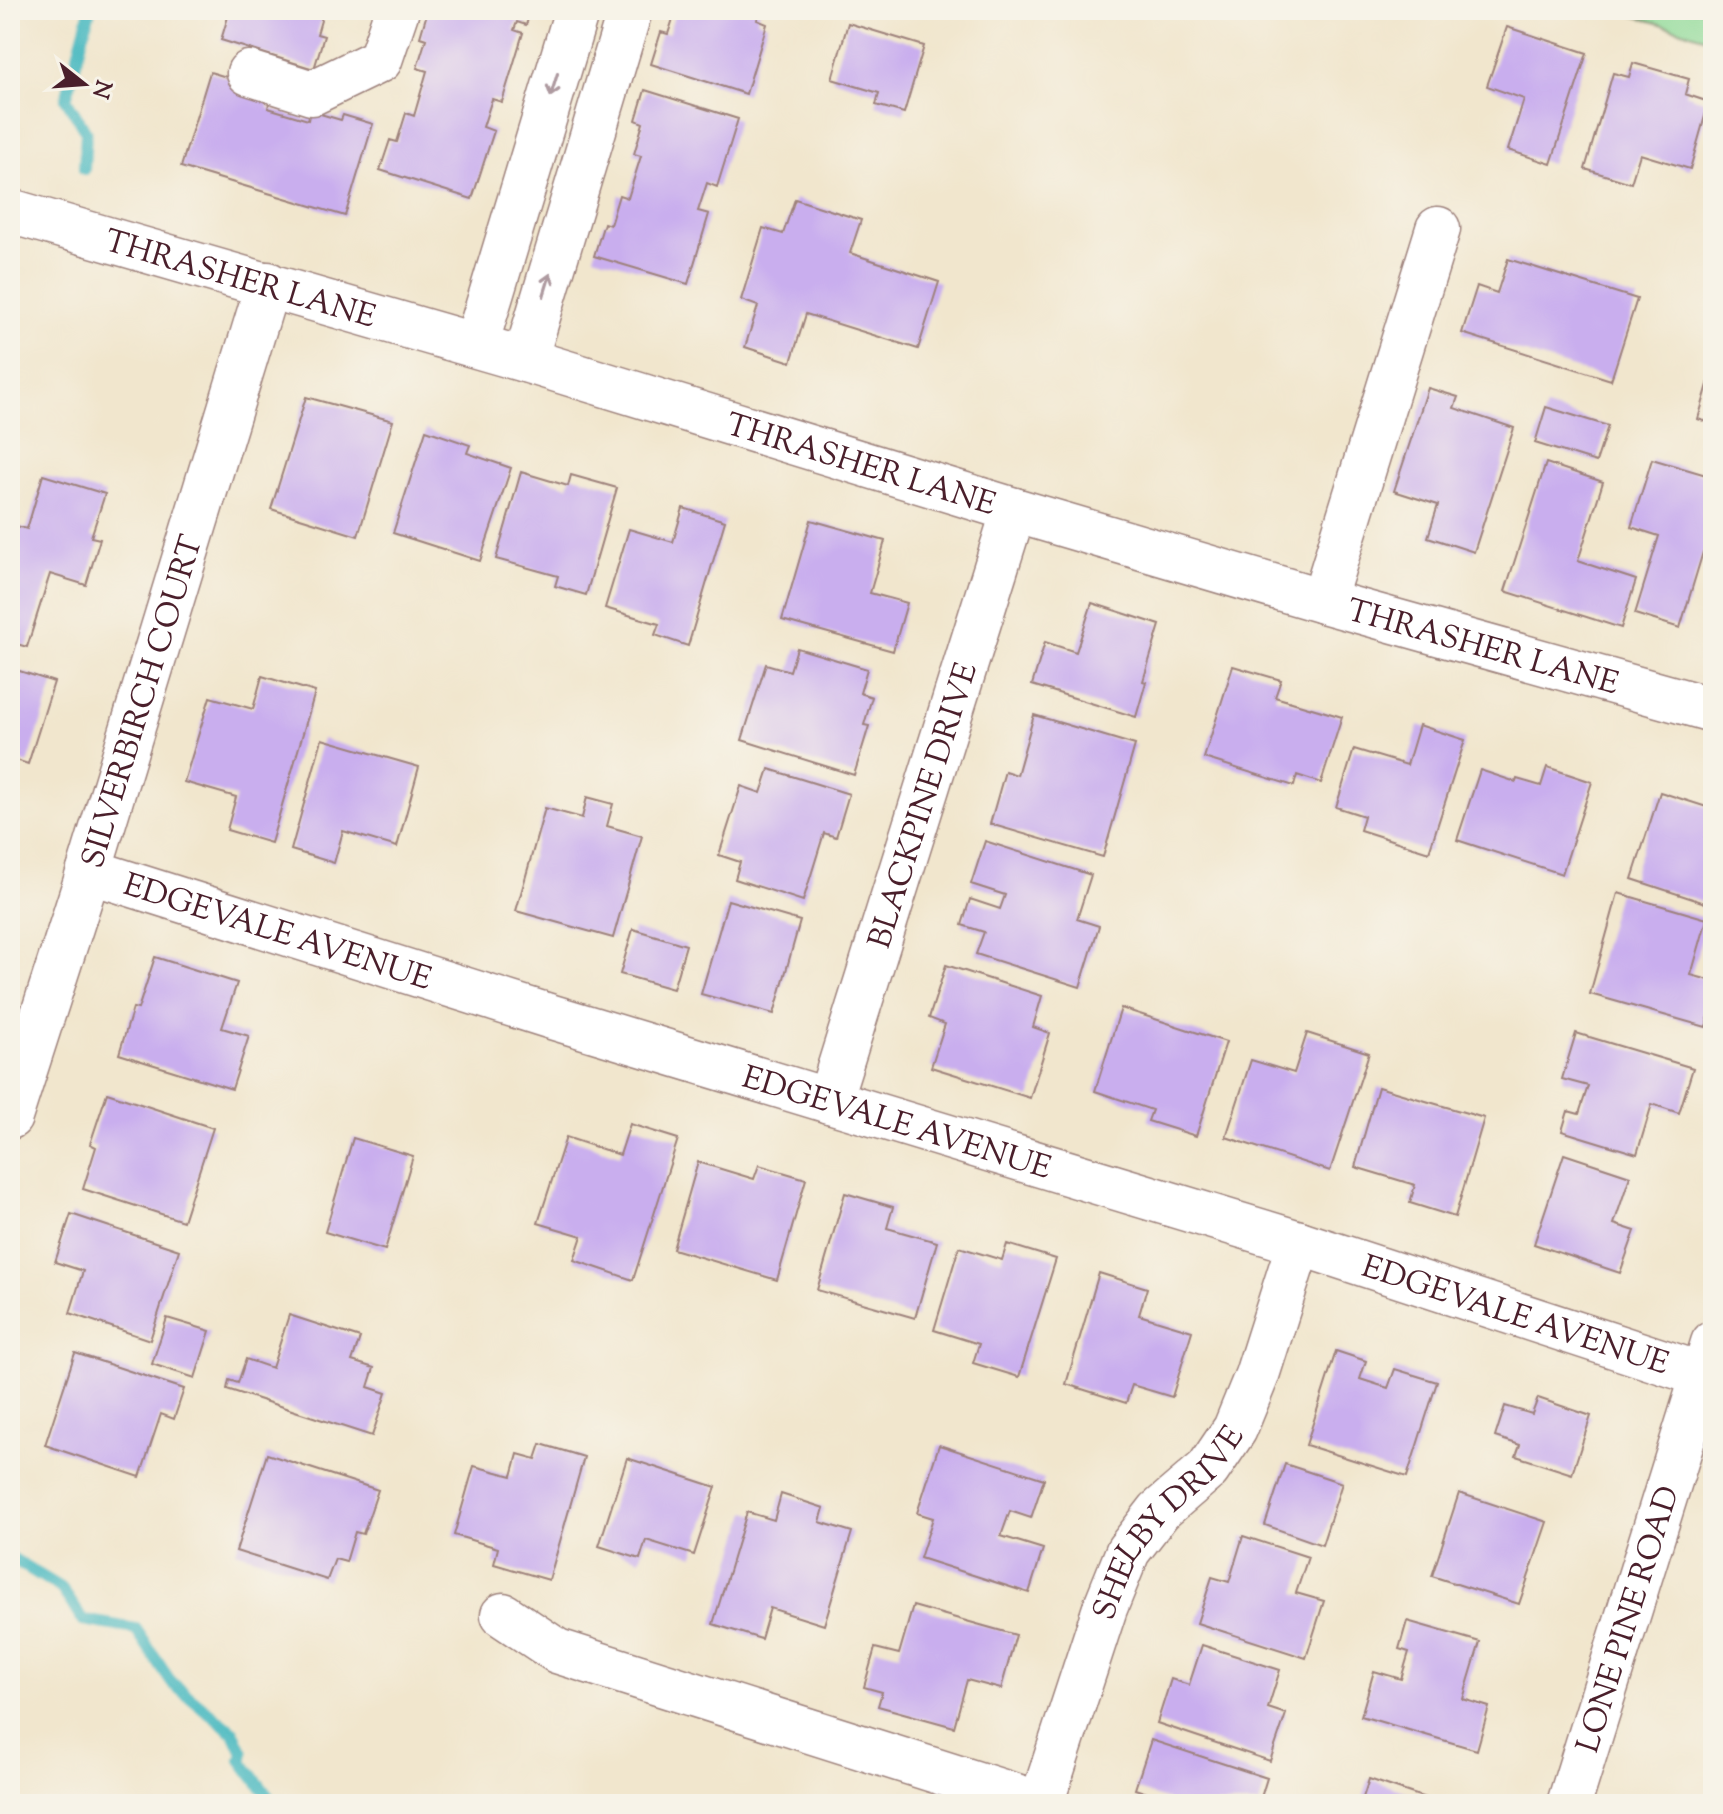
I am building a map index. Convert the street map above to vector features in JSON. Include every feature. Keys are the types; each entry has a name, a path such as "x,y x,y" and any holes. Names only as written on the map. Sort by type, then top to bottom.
{"street":[{"path":"249,73 312,93 380,60 397,10"},
{"path":"476,345 577,10"},
{"path":"525,360 630,10"},
{"name":"THRASHER LANE","path":"10,211 476,345 1323,601 1713,710"},
{"path":"1323,601 1438,229"},
{"name":"SILVERBIRCH COURT","path":"10,1117 89,871 268,284"},
{"name":"BLACKPINE DRIVE","path":"829,1101 1014,510"},
{"name":"EDGEVALE AVENUE","path":"89,871 552,1017 1299,1243 1708,1359"},
{"name":"SHELBY DRIVE","path":"1041,1804 1105,1608 1128,1551 1159,1511 1208,1469 1235,1429 1257,1375 1299,1243"},
{"name":"LONE PINE ROAD","path":"1569,1804 1708,1359"},
{"path":"503,1615 557,1651 1041,1804"}],"green space":[{"path":"1615,10 1713,10 1713,40"}],"building":[{"path":"230,10 324,10 317,34 324,36 314,69 221,40"},
{"path":"428,10 531,10 526,25 517,22 514,30 523,33 502,102 492,99 483,127 494,131 472,199 380,170 390,140 397,142 406,113 414,116 427,71 417,68 426,39 420,37"},
{"path":"676,10 760,10 757,20 767,24 746,94 651,64 661,32 668,34"},
{"path":"848,23 924,46 904,113 876,105 879,93 832,79"},
{"path":"1507,27 1587,53 1551,164 1508,150 1524,99 1487,86"},
{"path":"1633,63 1689,79 1685,94 1709,102 1690,169 1640,154 1631,183 1585,169 1613,73 1629,77"},
{"path":"210,72 243,82 270,98 268,108 308,120 310,111 341,120 343,115 373,124 345,216 181,167"},
{"path":"645,90 738,119 717,187 707,183 698,211 709,214 688,284 594,256 604,223 610,225 619,195 628,198 641,156 634,154 643,123 636,120"},
{"path":"795,199 861,220 850,253 939,282 918,349 806,314 791,362 745,347 758,306 741,300 763,228 783,234"},
{"path":"1508,259 1637,299 1611,380 1462,333 1477,286 1497,293"},
{"path":"1713,371 1713,424 1698,419"},
{"path":"1428,388 1458,397 1454,408 1514,428 1474,552 1428,537 1438,505 1394,491"},
{"path":"306,397 393,421 358,536 271,509"},
{"path":"1546,407 1608,426 1596,462 1535,443"},
{"path":"426,430 470,445 467,453 511,468 480,561 393,533"},
{"path":"1652,459 1713,477 1713,556 1703,552 1680,628 1635,614 1659,536 1631,527"},
{"path":"1546,463 1603,482 1578,561 1636,580 1621,628 1505,591"},
{"path":"521,472 568,486 571,475 617,488 586,595 555,586 558,576 496,559"},
{"path":"43,475 105,494 91,537 100,539 86,585 50,574 27,647 10,642 10,524 27,529"},
{"path":"683,508 725,521 688,646 655,635 659,624 605,608 629,529 673,542"},
{"path":"811,520 885,541 870,593 907,603 893,651 782,620"},
{"path":"1092,603 1160,625 1136,717 1032,685 1045,642 1076,652"},
{"path":"797,648 867,669 860,693 872,697 864,725 869,726 854,775 742,740 766,664 790,671"},
{"path":"1233,666 1281,680 1275,697 1342,717 1321,783 1297,775 1294,786 1204,758"},
{"path":"10,668 54,682 28,764 10,758"},
{"path":"262,676 315,692 271,843 227,830 236,797 184,782 210,697 253,709"},
{"path":"1034,715 1135,745 1103,857 990,824 1005,771 1017,775"},
{"path":"1419,725 1465,740 1429,852 1360,830 1364,816 1336,807 1354,749 1407,765"},
{"path":"322,739 419,767 397,847 343,831 334,863 291,850"},
{"path":"1547,767 1592,782 1562,874 1457,840 1480,770 1516,782 1517,779 1541,786"},
{"path":"769,769 849,794 836,837 824,833 803,901 735,879 740,862 719,855 741,786 761,793"},
{"path":"1660,792 1713,809 1711,905 1632,879"},
{"path":"587,797 613,804 607,826 642,836 613,938 516,911 545,808 582,818"},
{"path":"985,841 1091,875 1077,919 1099,926 1080,987 976,954 984,932 962,925 970,899 1000,909 1005,895 971,884"},
{"path":"1618,893 1707,919 1691,975 1713,981 1713,1001 1706,1027 1590,994"},
{"path":"728,900 800,921 774,1014 701,994"},
{"path":"633,929 686,945 673,989 620,974"},
{"path":"155,957 237,983 222,1028 249,1036 232,1089 119,1054 133,1008 138,1009"},
{"path":"946,965 1042,996 1033,1027 1050,1033 1030,1098 931,1067 945,1024 929,1018"},
{"path":"1121,1008 1226,1042 1196,1136 1148,1121 1152,1110 1095,1091"},
{"path":"1307,1033 1369,1053 1330,1171 1226,1137 1251,1060 1294,1073"},
{"path":"1576,1033 1693,1068 1679,1113 1652,1104 1637,1154 1562,1131 1568,1111 1579,1114 1588,1086 1562,1079"},
{"path":"1378,1087 1484,1118 1455,1217 1410,1203 1415,1185 1355,1167"},
{"path":"107,1093 213,1128 183,1221 83,1189 96,1147 90,1144"},
{"path":"630,1124 678,1139 633,1280 574,1260 582,1236 538,1223 566,1137 620,1155"},
{"path":"353,1138 413,1156 385,1250 325,1232"},
{"path":"1564,1154 1630,1176 1614,1224 1635,1231 1620,1273 1534,1244"},
{"path":"698,1162 754,1179 759,1165 806,1179 777,1280 673,1249"},
{"path":"845,1193 893,1207 887,1228 937,1242 915,1318 817,1290"},
{"path":"71,1214 179,1250 150,1340 70,1313 83,1271 55,1262"},
{"path":"1007,1244 1056,1259 1019,1377 973,1363 979,1344 934,1330 959,1247 1002,1260"},
{"path":"1099,1273 1147,1288 1139,1315 1192,1331 1172,1397 1132,1385 1126,1403 1066,1384"},
{"path":"289,1315 360,1338 352,1361 374,1368 368,1387 386,1393 372,1436 227,1389 229,1380 238,1383 246,1359 272,1368"},
{"path":"167,1318 210,1331 195,1378 152,1364"},
{"path":"1336,1351 1366,1361 1360,1379 1388,1388 1395,1369 1437,1382 1407,1477 1306,1445"},
{"path":"75,1353 184,1389 174,1419 161,1414 140,1477 45,1445"},
{"path":"1538,1398 1591,1416 1572,1474 1516,1456 1520,1445 1495,1437 1505,1406 1532,1414"},
{"path":"541,1444 584,1457 549,1580 494,1564 498,1548 454,1535 474,1466 512,1476 518,1454 536,1459"},
{"path":"939,1445 1044,1479 1031,1518 1010,1511 1001,1536 1043,1549 1029,1593 920,1558 933,1518 917,1513"},
{"path":"267,1454 378,1490 363,1534 355,1532 346,1562 335,1559 327,1580 236,1551"},
{"path":"627,1458 716,1487 694,1555 646,1540 640,1559 599,1546"},
{"path":"1285,1464 1342,1483 1322,1545 1265,1525"},
{"path":"1459,1493 1547,1522 1519,1604 1432,1576"},
{"path":"781,1494 824,1508 820,1522 852,1532 824,1625 770,1608 761,1639 713,1624 747,1512 774,1520"},
{"path":"1243,1536 1308,1557 1296,1593 1324,1601 1306,1658 1197,1623 1212,1577 1229,1582"},
{"path":"913,1606 1016,1635 1001,1689 967,1680 954,1727 878,1706 882,1692 864,1687 875,1648 899,1654"},
{"path":"1407,1621 1480,1642 1463,1699 1489,1707 1477,1750 1361,1716 1374,1671 1401,1679 1409,1652 1399,1649"},
{"path":"1202,1645 1280,1670 1268,1708 1286,1714 1270,1761 1157,1723 1171,1679 1189,1685"},
{"path":"1151,1740 1267,1778 1259,1804 1167,1804 1168,1800 1135,1789"},
{"path":"1369,1779 1434,1801 1433,1804 1361,1804"}],"waterway":[{"path":"84,169 86,132 66,99 90,10"},
{"path":"10,1557 61,1588 83,1620 136,1629 171,1682 234,1733 243,1753 241,1760 274,1804"}]}
